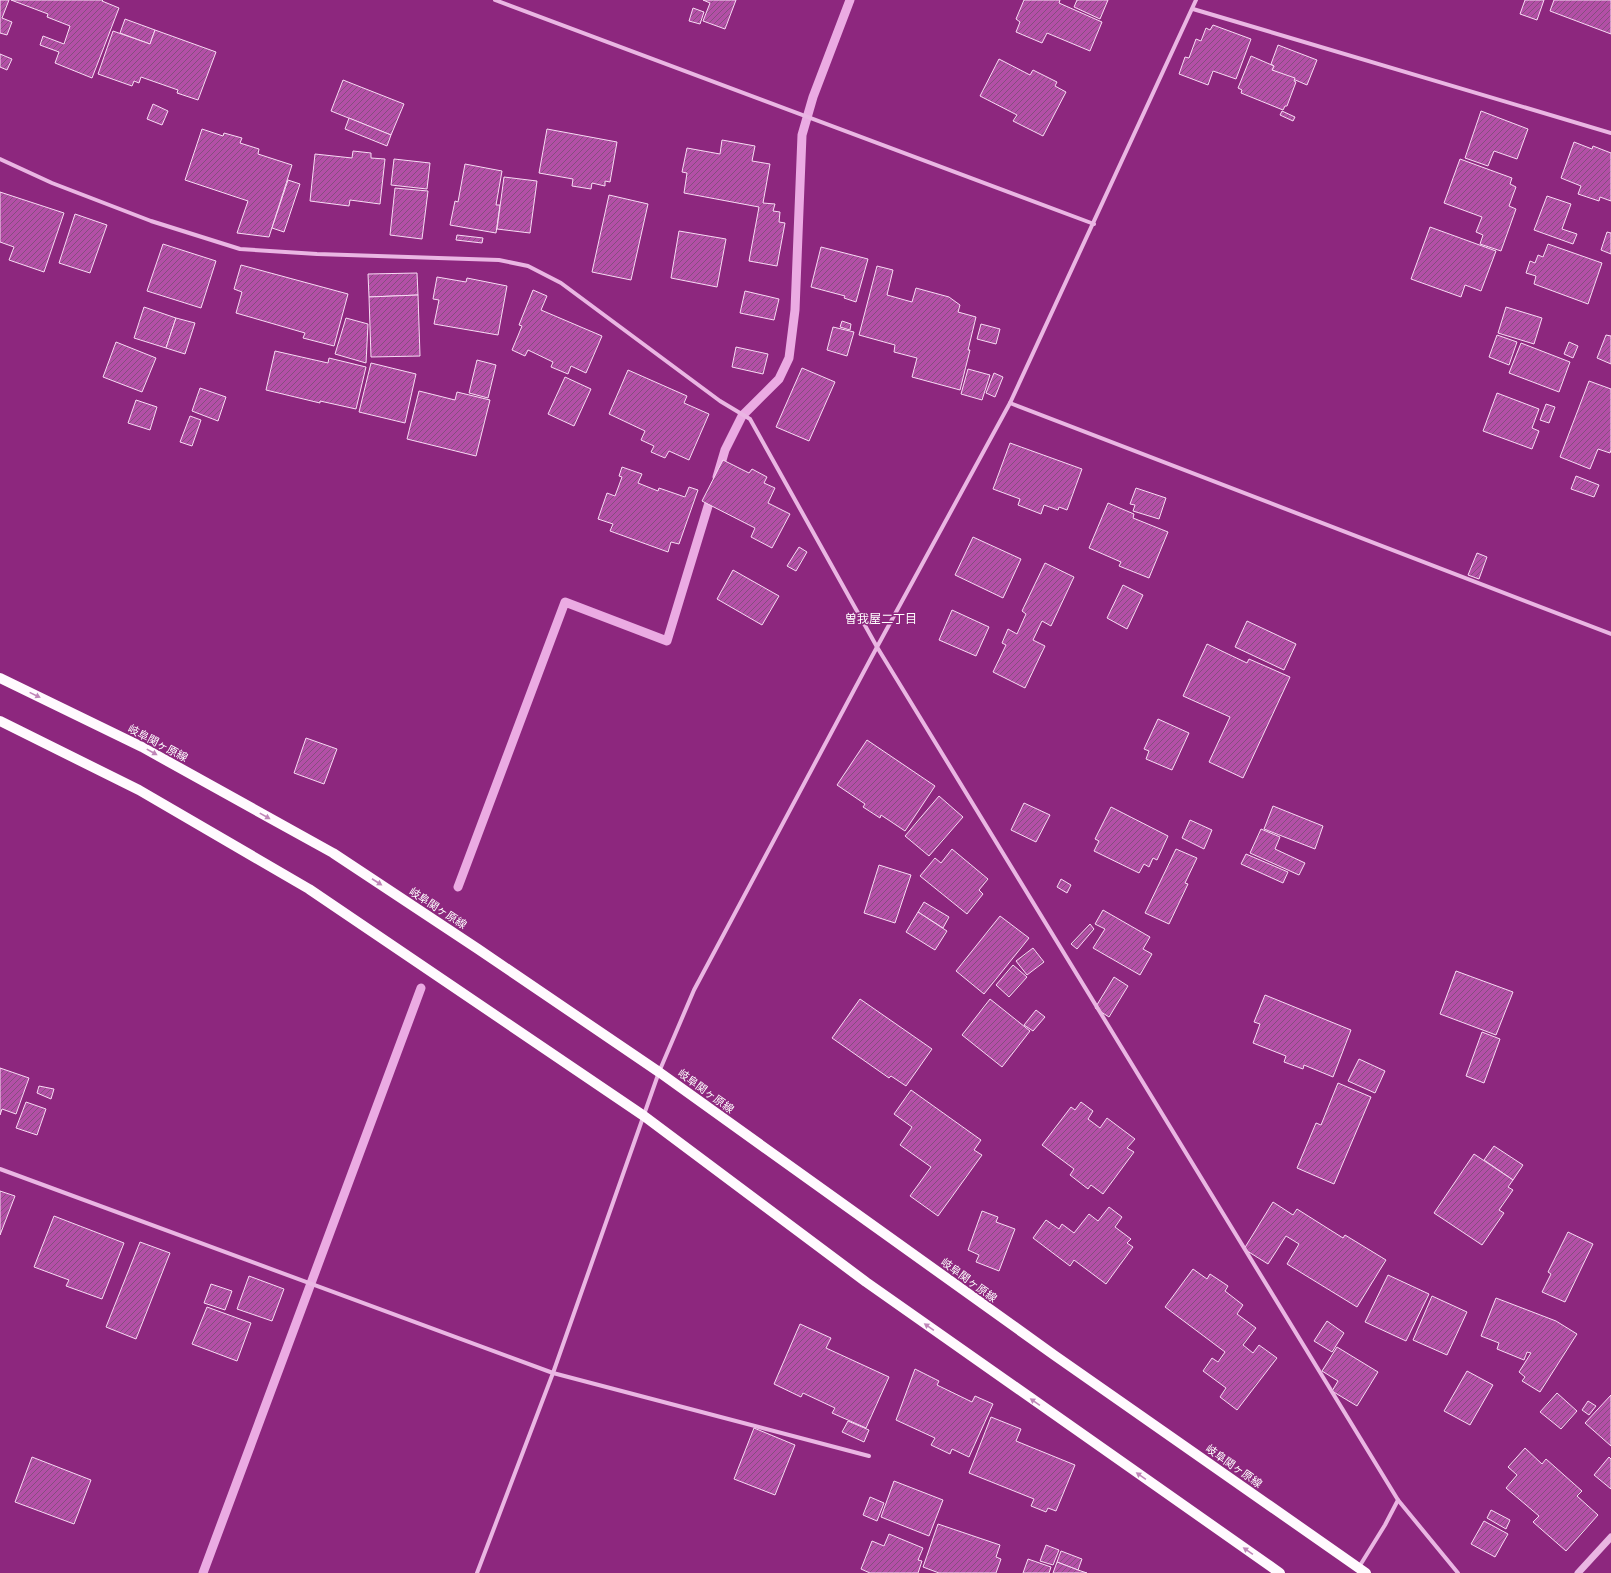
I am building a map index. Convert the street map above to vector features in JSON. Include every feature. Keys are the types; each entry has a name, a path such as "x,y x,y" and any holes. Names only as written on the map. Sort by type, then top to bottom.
{"main road":[{"name":"岐阜関ヶ原線","path":"0,678 142,747 333,853 659,1072 1054,1355 1362,1570"},
{"path":"0,720 139,790 309,889 644,1116 866,1282 1280,1573"}],"street":[{"path":"495,0 1094,224"},
{"path":"477,1573 554,1373 659,1072 694,990 877,647 1010,403 1094,224 1196,0"},
{"path":"1193,9 1611,133"},
{"path":"0,159 52,183 151,221 240,249 317,254 499,260 528,266 561,283 714,396 750,419 877,647 1398,1500 1458,1573"},
{"path":"1010,403 1611,634"},
{"path":"0,1169 554,1373 869,1456"},
{"path":"1362,1570 1398,1500"},
{"path":"1578,1573 1611,1537"}],"building":[{"path":"0,0 9,0 2,18 12,22 7,35 0,33"},
{"path":"11,0 103,0 102,1 119,8 92,78 55,63 59,52 40,45 43,36 64,44 70,26 47,17 48,14"},
{"path":"703,0 736,0 725,29 703,21 710,3"},
{"path":"1024,0 1060,0 1059,3 1102,22 1090,51 1047,33 1042,43 1016,32 1020,22 1016,19"},
{"path":"1077,0 1108,0 1100,19 1074,7"},
{"path":"1525,0 1544,0 1537,20 1520,14"},
{"path":"1554,0 1611,0 1611,34 1550,11"},
{"path":"693,8 704,12 700,24 689,21"},
{"path":"125,19 155,30 150,44 120,33"},
{"path":"1213,25 1251,39 1236,79 1213,71 1208,85 1179,74 1185,57 1189,58 1196,39 1201,41 1206,28 1210,30"},
{"path":"155,30 216,52 198,100 177,93 178,90 141,77 139,83 134,81 132,86 98,74 113,31 150,44"},
{"path":"1278,45 1317,60 1307,85 1272,70 1274,66 1271,64"},
{"path":"0,54 12,59 7,70 0,67"},
{"path":"1251,56 1274,66 1272,70 1295,78 1294,81 1296,82 1287,106 1285,106 1283,110 1241,93 1242,90 1238,88"},
{"path":"999,59 1030,75 1033,70 1057,82 1055,86 1066,92 1043,136 1013,121 1017,115 980,96"},
{"path":"343,80 404,104 391,135 331,111"},
{"path":"153,104 168,111 162,125 147,119"},
{"path":"1282,111 1295,117 1293,121 1280,115"},
{"path":"1481,111 1528,129 1517,159 1494,151 1488,166 1465,158"},
{"path":"349,118 391,135 387,146 345,129"},
{"path":"202,129 223,136 224,133 242,138 240,143 259,149 258,154 292,165 269,237 237,233 248,201 185,180"},
{"path":"547,129 617,142 610,182 605,181 605,186 592,183 591,189 572,186 573,179 539,173"},
{"path":"722,140 755,146 752,161 770,164 763,203 775,204 773,211 780,212 779,222 785,223 777,266 749,261 759,207 684,193 687,173 682,172 687,148 720,154"},
{"path":"1574,142 1592,149 1593,146 1611,153 1611,201 1600,197 1599,201 1578,194 1581,186 1561,178"},
{"path":"353,151 371,153 371,158 385,159 380,204 350,200 349,206 310,201 315,154 352,158"},
{"path":"394,159 430,163 427,189 391,185"},
{"path":"1460,159 1512,178 1510,184 1516,187 1509,206 1516,209 1501,251 1480,244 1483,235 1476,232 1482,217 1444,203"},
{"path":"465,164 502,171 496,205 500,205 496,233 450,225 455,201 458,202"},
{"path":"504,177 537,181 530,233 497,229"},
{"path":"288,180 300,184 284,232 272,228"},
{"path":"395,188 428,191 422,239 390,235"},
{"path":"0,192 64,213 44,272 9,260 14,247 0,242"},
{"path":"609,195 648,204 631,280 592,272"},
{"path":"1547,196 1571,204 1562,229 1577,234 1573,244 1534,230"},
{"path":"75,214 107,225 90,273 59,263"},
{"path":"1430,227 1496,251 1481,291 1465,285 1461,297 1411,279"},
{"path":"679,231 726,239 717,287 671,278"},
{"path":"1607,232 1611,233 1611,254 1601,250"},
{"path":"457,235 483,238 482,243 456,240"},
{"path":"163,244 216,261 201,308 147,291"},
{"path":"1548,244 1602,263 1588,304 1534,284 1536,276 1526,273 1530,261 1535,263 1538,255 1543,257"},
{"path":"821,247 868,259 856,302 844,298 845,296 811,287"},
{"path":"241,265 348,294 334,346 303,338 305,333 236,313 242,292 234,289"},
{"path":"877,266 893,270 887,295 912,302 916,288 949,297 960,305 958,312 976,317 968,350 970,350 960,390 912,377 917,358 894,352 895,345 859,335"},
{"path":"417,273 418,295 369,297 368,274"},
{"path":"437,277 466,282 467,278 507,286 498,335 434,324 439,300 433,299"},
{"path":"533,290 547,296 541,310 602,336 586,373 571,366 568,374 551,367 553,362 528,350 525,356 512,350 522,326 519,325"},
{"path":"745,291 779,299 774,320 740,313"},
{"path":"418,295 420,356 371,357 369,297"},
{"path":"144,307 176,318 166,348 134,338"},
{"path":"1506,307 1542,318 1534,344 1498,333"},
{"path":"176,318 195,323 185,354 166,348"},
{"path":"346,318 368,324 366,363 335,354"},
{"path":"842,321 851,324 850,330 840,327"},
{"path":"981,324 1000,329 996,344 977,339"},
{"path":"833,327 854,332 847,356 827,350"},
{"path":"1497,335 1517,342 1509,365 1489,357"},
{"path":"1606,335 1611,336 1611,364 1597,358"},
{"path":"116,342 156,358 142,392 103,377"},
{"path":"1569,342 1578,346 1573,358 1564,354"},
{"path":"1521,343 1570,362 1559,392 1509,373"},
{"path":"736,347 768,354 763,374 732,367"},
{"path":"275,351 328,363 329,358 366,367 356,409 320,401 320,403 266,390"},
{"path":"477,360 496,365 488,398 469,393"},
{"path":"371,363 416,374 405,423 359,412"},
{"path":"802,368 835,382 809,441 776,427"},
{"path":"968,369 990,375 982,400 961,394"},
{"path":"628,370 687,396 684,403 709,414 689,460 669,451 665,458 651,452 654,446 641,440 645,431 609,414"},
{"path":"994,373 1003,377 995,397 986,393"},
{"path":"565,377 591,389 574,426 548,414"},
{"path":"1589,381 1611,389 1611,450 1610,453 1598,449 1590,469 1560,457"},
{"path":"200,388 226,397 218,421 192,411"},
{"path":"419,391 455,400 457,392 490,400 476,456 407,439"},
{"path":"1497,393 1539,409 1532,428 1539,431 1532,449 1483,431"},
{"path":"136,400 157,407 150,430 128,423"},
{"path":"1546,404 1555,407 1549,423 1540,420"},
{"path":"190,416 201,420 192,446 180,442"},
{"path":"1010,443 1082,469 1067,510 1059,507 1058,510 1044,505 1041,514 1018,505 1020,499 993,489"},
{"path":"723,460 749,473 752,469 767,477 764,483 775,488 768,503 790,514 772,548 751,537 755,528 702,501"},
{"path":"622,467 642,474 638,483 658,491 659,488 685,497 689,487 698,490 679,544 671,542 668,552 610,531 613,524 598,519 607,493 615,496 622,477 619,476"},
{"path":"1576,476 1599,485 1594,497 1571,489"},
{"path":"1136,488 1166,498 1159,519 1133,511 1135,505 1130,504"},
{"path":"1108,503 1134,514 1133,518 1168,532 1149,578 1119,566 1121,562 1089,548"},
{"path":"973,537 1021,559 1003,598 955,575"},
{"path":"799,547 807,552 796,571 787,566"},
{"path":"1477,553 1487,557 1479,579 1468,575"},
{"path":"1045,563 1074,577 1051,626 1042,621 1033,640 1045,646 1025,688 993,672 1006,645 1002,643 1008,629 1017,634 1026,614 1022,611"},
{"path":"733,570 779,596 762,625 717,599"},
{"path":"1123,585 1143,595 1127,629 1107,618"},
{"path":"952,610 989,627 976,656 939,640"},
{"path":"1247,621 1296,644 1284,670 1235,647"},
{"path":"1207,644 1247,663 1249,659 1290,677 1243,778 1209,762 1230,717 1183,696"},
{"path":"1158,719 1189,733 1172,770 1146,759 1149,751 1144,749"},
{"path":"306,738 337,749 324,784 294,773"},
{"path":"867,740 935,786 905,831 881,815 880,818 863,807 865,804 837,785"},
{"path":"939,796 963,817 929,856 905,836"},
{"path":"1024,803 1050,815 1036,842 1011,830"},
{"path":"1273,806 1323,826 1315,849 1264,829"},
{"path":"1111,807 1168,836 1157,860 1153,858 1149,867 1144,864 1139,873 1094,851 1099,841 1095,839"},
{"path":"1190,820 1212,830 1204,849 1182,838"},
{"path":"1261,829 1280,837 1275,849 1305,863 1299,875 1250,853"},
{"path":"952,849 988,879 979,890 983,894 967,914 920,876 935,858 941,863"},
{"path":"1176,849 1197,858 1185,883 1188,884 1169,924 1145,913"},
{"path":"1246,854 1288,872 1283,883 1241,864"},
{"path":"879,865 911,875 895,923 864,913"},
{"path":"1061,879 1071,885 1067,893 1057,887"},
{"path":"924,902 949,917 943,928 918,912"},
{"path":"1103,910 1150,937 1143,949 1152,954 1140,975 1093,948 1105,929 1095,924"},
{"path":"918,912 947,931 935,950 906,932"},
{"path":"1000,916 1029,938 984,994 956,971"},
{"path":"1090,924 1094,929 1077,949 1071,944"},
{"path":"1033,948 1044,962 1027,975 1016,961"},
{"path":"1013,965 1027,977 1009,997 996,985"},
{"path":"1456,971 1513,992 1496,1035 1440,1014"},
{"path":"1114,977 1128,986 1109,1017 1095,1008"},
{"path":"1265,995 1351,1030 1333,1077 1304,1065 1303,1069 1284,1062 1286,1056 1253,1043 1260,1024 1254,1022"},
{"path":"860,999 932,1049 906,1086 891,1076 889,1078 832,1038"},
{"path":"990,999 1030,1031 1002,1067 962,1035"},
{"path":"1036,1010 1045,1017 1033,1031 1024,1025"},
{"path":"1482,1032 1500,1039 1484,1083 1466,1076"},
{"path":"1359,1059 1385,1071 1375,1093 1348,1081"},
{"path":"0,1068 29,1078 16,1114 2,1109 0,1115"},
{"path":"1338,1083 1371,1097 1334,1184 1297,1168 1316,1123 1321,1125"},
{"path":"39,1086 54,1089 51,1099 37,1093"},
{"path":"911,1090 981,1140 974,1150 982,1155 938,1216 910,1196 931,1167 900,1145 912,1127 894,1114"},
{"path":"26,1102 46,1109 37,1135 16,1128"},
{"path":"1081,1102 1093,1111 1088,1119 1100,1128 1107,1118 1135,1139 1127,1148 1134,1152 1103,1194 1091,1185 1088,1189 1070,1175 1074,1169 1042,1145 1071,1107 1075,1110"},
{"path":"1494,1146 1523,1165 1513,1180 1484,1160"},
{"path":"1474,1154 1513,1180 1508,1187 1513,1190 1499,1210 1504,1213 1482,1245 1434,1213"},
{"path":"0,1191 15,1196 0,1235"},
{"path":"1273,1202 1293,1215 1297,1209 1343,1238 1345,1235 1386,1260 1357,1307 1287,1264 1299,1244 1286,1236 1268,1264 1244,1249"},
{"path":"1109,1207 1122,1217 1115,1227 1131,1239 1127,1243 1133,1247 1106,1284 1074,1260 1070,1266 1033,1238 1046,1220 1059,1229 1062,1224 1074,1233 1089,1214 1098,1221"},
{"path":"982,1211 998,1217 996,1222 1015,1229 999,1271 976,1262 979,1255 968,1250"},
{"path":"54,1216 124,1243 102,1299 66,1286 69,1280 34,1267"},
{"path":"1568,1232 1593,1244 1565,1302 1542,1292 1551,1274 1548,1272"},
{"path":"140,1242 170,1253 136,1339 106,1327"},
{"path":"1193,1269 1207,1279 1210,1274 1228,1286 1225,1291 1243,1305 1237,1314 1256,1328 1243,1345 1253,1353 1259,1345 1277,1358 1237,1410 1220,1397 1226,1388 1203,1371 1212,1358 1218,1362 1225,1352 1165,1307"},
{"path":"1388,1275 1429,1294 1406,1341 1365,1322"},
{"path":"249,1276 284,1289 272,1321 237,1309"},
{"path":"211,1284 232,1291 225,1310 204,1303"},
{"path":"1432,1296 1467,1312 1447,1355 1413,1340"},
{"path":"1496,1298 1556,1321 1577,1334 1540,1392 1522,1381 1525,1377 1519,1372 1531,1353 1527,1352 1524,1360 1497,1349 1499,1343 1481,1336"},
{"path":"207,1307 251,1323 237,1361 192,1344"},
{"path":"1327,1321 1344,1333 1332,1352 1314,1341"},
{"path":"800,1324 831,1338 826,1348 889,1377 866,1428 832,1413 835,1408 803,1393 801,1397 774,1384"},
{"path":"1337,1347 1378,1372 1357,1406 1332,1391 1338,1381 1322,1371"},
{"path":"915,1369 939,1381 937,1385 972,1402 975,1396 993,1404 969,1457 952,1449 950,1454 931,1445 935,1438 896,1420"},
{"path":"1467,1371 1493,1385 1470,1425 1444,1411"},
{"path":"1557,1393 1577,1411 1561,1429 1540,1412"},
{"path":"1611,1395 1611,1446 1585,1423"},
{"path":"1588,1401 1596,1406 1589,1415 1582,1410"},
{"path":"991,1417 1021,1429 1016,1441 1075,1465 1056,1511 1048,1508 1046,1512 1031,1506 1034,1499 969,1473"},
{"path":"848,1421 869,1430 864,1442 842,1432"},
{"path":"754,1428 795,1445 775,1495 734,1479"},
{"path":"1525,1448 1542,1464 1546,1459 1582,1491 1577,1496 1598,1515 1566,1551 1533,1522 1539,1516 1506,1488 1517,1475 1508,1467"},
{"path":"32,1457 91,1480 74,1524 15,1502"},
{"path":"1609,1457 1611,1459 1611,1489 1594,1475"},
{"path":"894,1481 943,1500 929,1536 881,1517"},
{"path":"870,1497 884,1503 877,1521 863,1515"},
{"path":"1491,1510 1510,1520 1506,1529 1487,1518"},
{"path":"1484,1521 1508,1534 1495,1557 1471,1544"},
{"path":"938,1524 1000,1545 996,1557 1001,1559 996,1573 939,1573 923,1567"},
{"path":"889,1534 923,1548 918,1560 922,1561 918,1573 870,1573 861,1569 872,1541 884,1546"},
{"path":"1046,1545 1059,1550 1053,1565 1040,1561"},
{"path":"1061,1551 1082,1559 1078,1570 1057,1562"},
{"path":"1028,1559 1051,1567 1049,1573 1023,1573"},
{"path":"1057,1562 1078,1570 1087,1573 1053,1573"}],"waterway":[{"path":"717,477 725,450 742,416 779,379 789,358 795,310 802,135 813,97 850,0"},
{"path":"458,887 565,602 667,641 712,493"},
{"path":"203,1573 421,988"}],"district":[{"name":"曽我屋二丁目","path":"881,619"}]}
